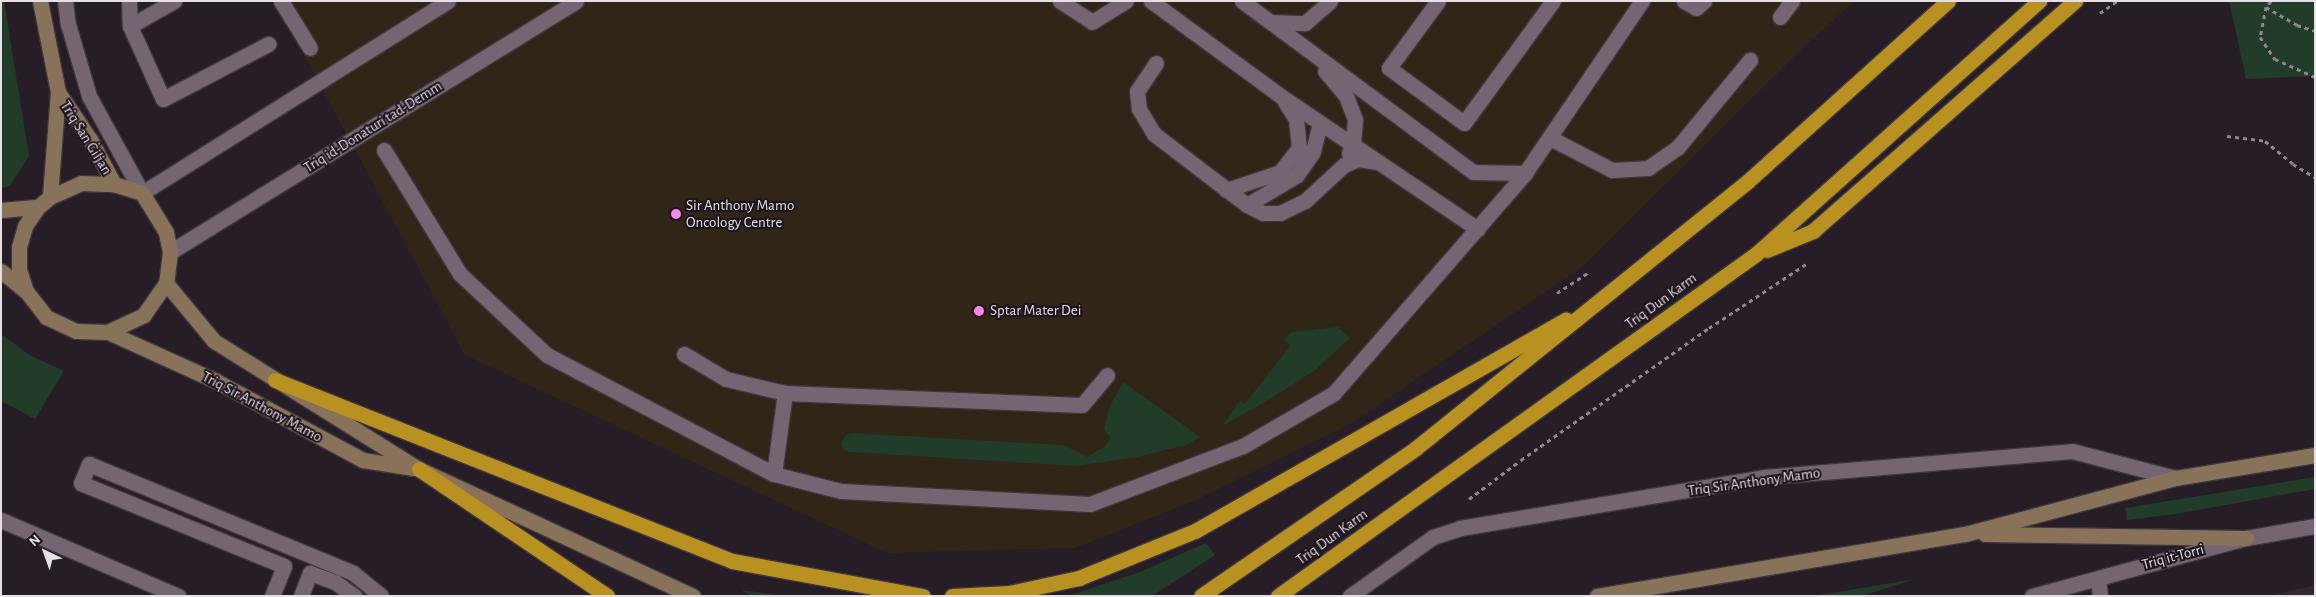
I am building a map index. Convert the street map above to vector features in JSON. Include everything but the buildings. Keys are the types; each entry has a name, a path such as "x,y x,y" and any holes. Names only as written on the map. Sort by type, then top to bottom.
{"highway":[{"path":"1878,64 1933,1"},
{"name":"Triq Dun Karm","path":"1201,596 1416,448 1748,181 1948,1"},
{"name":"Triq Dun Karm","path":"1278,596 1756,254 2039,1"},
{"path":"1756,254 1813,231 2075,1"},
{"path":"952,596 1008,593 1079,578 1195,531 1609,294"},
{"path":"275,380 732,561 923,596"},
{"path":"419,469 607,596"},
{"path":"1284,596 1299,582"}],"main road":[{"name":"Triq San Ġiljan","path":"40,1 58,92 50,197"},
{"name":"Triq San Ġiljan","path":"58,92 91,141 114,184"},
{"name":"Triq Sir Anthony Mamo","path":"26,291 19,270 19,247 25,226 38,207 50,197 80,183 114,184 142,193 166,232 170,252 166,283 144,315 108,332"},
{"path":"1,210 38,207"},
{"name":"Triq Sir Anthony Mamo","path":"1,272 26,291 46,317 76,331 108,332 216,381 363,460 419,469"},
{"name":"Triq Sir Anthony Mamo","path":"166,283 214,341 419,469 693,596"},
{"name":"Triq Sir Anthony Mamo","path":"1597,596 1965,534 2176,478 2315,455"},
{"path":"1965,534 2246,538"}],"street":[{"path":"66,1 68,24 89,96 142,193 448,1"},
{"path":"129,1 130,26 163,99 268,44"},
{"path":"130,26 174,1"},
{"path":"281,1 310,48"},
{"name":"Triq id-Donaturi tad-Demm","path":"170,252 576,1"},
{"path":"1060,1 1092,22 1126,1"},
{"path":"1151,1 1282,97 1478,229"},
{"path":"1242,1 1473,172 1525,173"},
{"path":"1272,22 1305,23 1330,1"},
{"path":"1438,1 1389,68 1464,123 1553,1"},
{"path":"384,150 460,274 547,355 774,474 841,491 1090,504 1243,446 1334,393 1525,173 1642,1"},
{"path":"1684,1 1696,8 1704,1"},
{"path":"1780,17 1792,1"},
{"path":"1312,54 1346,96 1356,120 1353,145 1344,165"},
{"path":"1550,138 1612,170 1648,168 1678,147 1750,60"},
{"path":"1156,63 1137,91 1139,109 1154,134 1226,190 1247,205 1263,213 1280,213 1305,201 1344,165 1358,159 1380,163"},
{"path":"1226,190 1280,172 1299,148 1296,119 1282,97"},
{"path":"1247,205 1297,175 1313,152 1320,123"},
{"path":"684,354 726,379 785,393 1082,405 1107,375"},
{"path":"774,474 785,393"},
{"name":"Triq Sir Anthony Mamo","path":"1350,596 1433,537 1460,528 1764,478 2072,450 2176,478"},
{"path":"272,596 284,566 81,483 89,464 353,572 381,596"},
{"path":"1,520 178,596"},
{"name":"Triq it-Torri","path":"2032,596 2246,538 2315,526"},
{"path":"301,596 310,573 335,582 354,596"},
{"path":"2098,579 2100,596"}],"path":[{"path":"2271,1 2266,7 2260,37 2275,59 2315,77"},
{"path":"2266,7 2297,25 2315,31"},
{"path":"2227,136 2265,140 2293,164 2315,177"},
{"path":"1555,294 1597,267"}],"shaded area":[{"name":"Sptar Mater Dei","path":"275,1 1854,1 1807,44 1582,267 1350,424 1196,500 1075,548 887,553 465,355"},
{"path":"2315,585 2315,596 2267,596"}],"green space":[{"path":"1,1 4,1 29,156 10,186 1,188"},
{"path":"2229,1 2315,1 2315,76 2246,79"},
{"path":"1338,327 1350,338 1314,371 1222,426 1240,401 1245,404 1290,346 1284,339 1292,332"},
{"path":"1,334 31,356 64,371 35,419 1,401"},
{"path":"1123,382 1200,437 1186,445 1137,457 1076,466 850,452 844,450 841,443 846,435 852,433 1064,445 1087,457 1105,446 1111,438 1104,430 1109,408"},
{"path":"2315,477 2315,489 2176,514 2127,520 2125,508"},
{"path":"1206,543 1215,555 1152,596 1068,596 1140,572"},
{"path":"1915,579 1862,596 1813,596"},
{"path":"741,590 786,596 752,596"}],"place":[{"name":"Sir Anthony Mamo Oncology Centre","path":"676,214"},
{"name":"Sptar Mater Dei","path":"979,311"}]}
